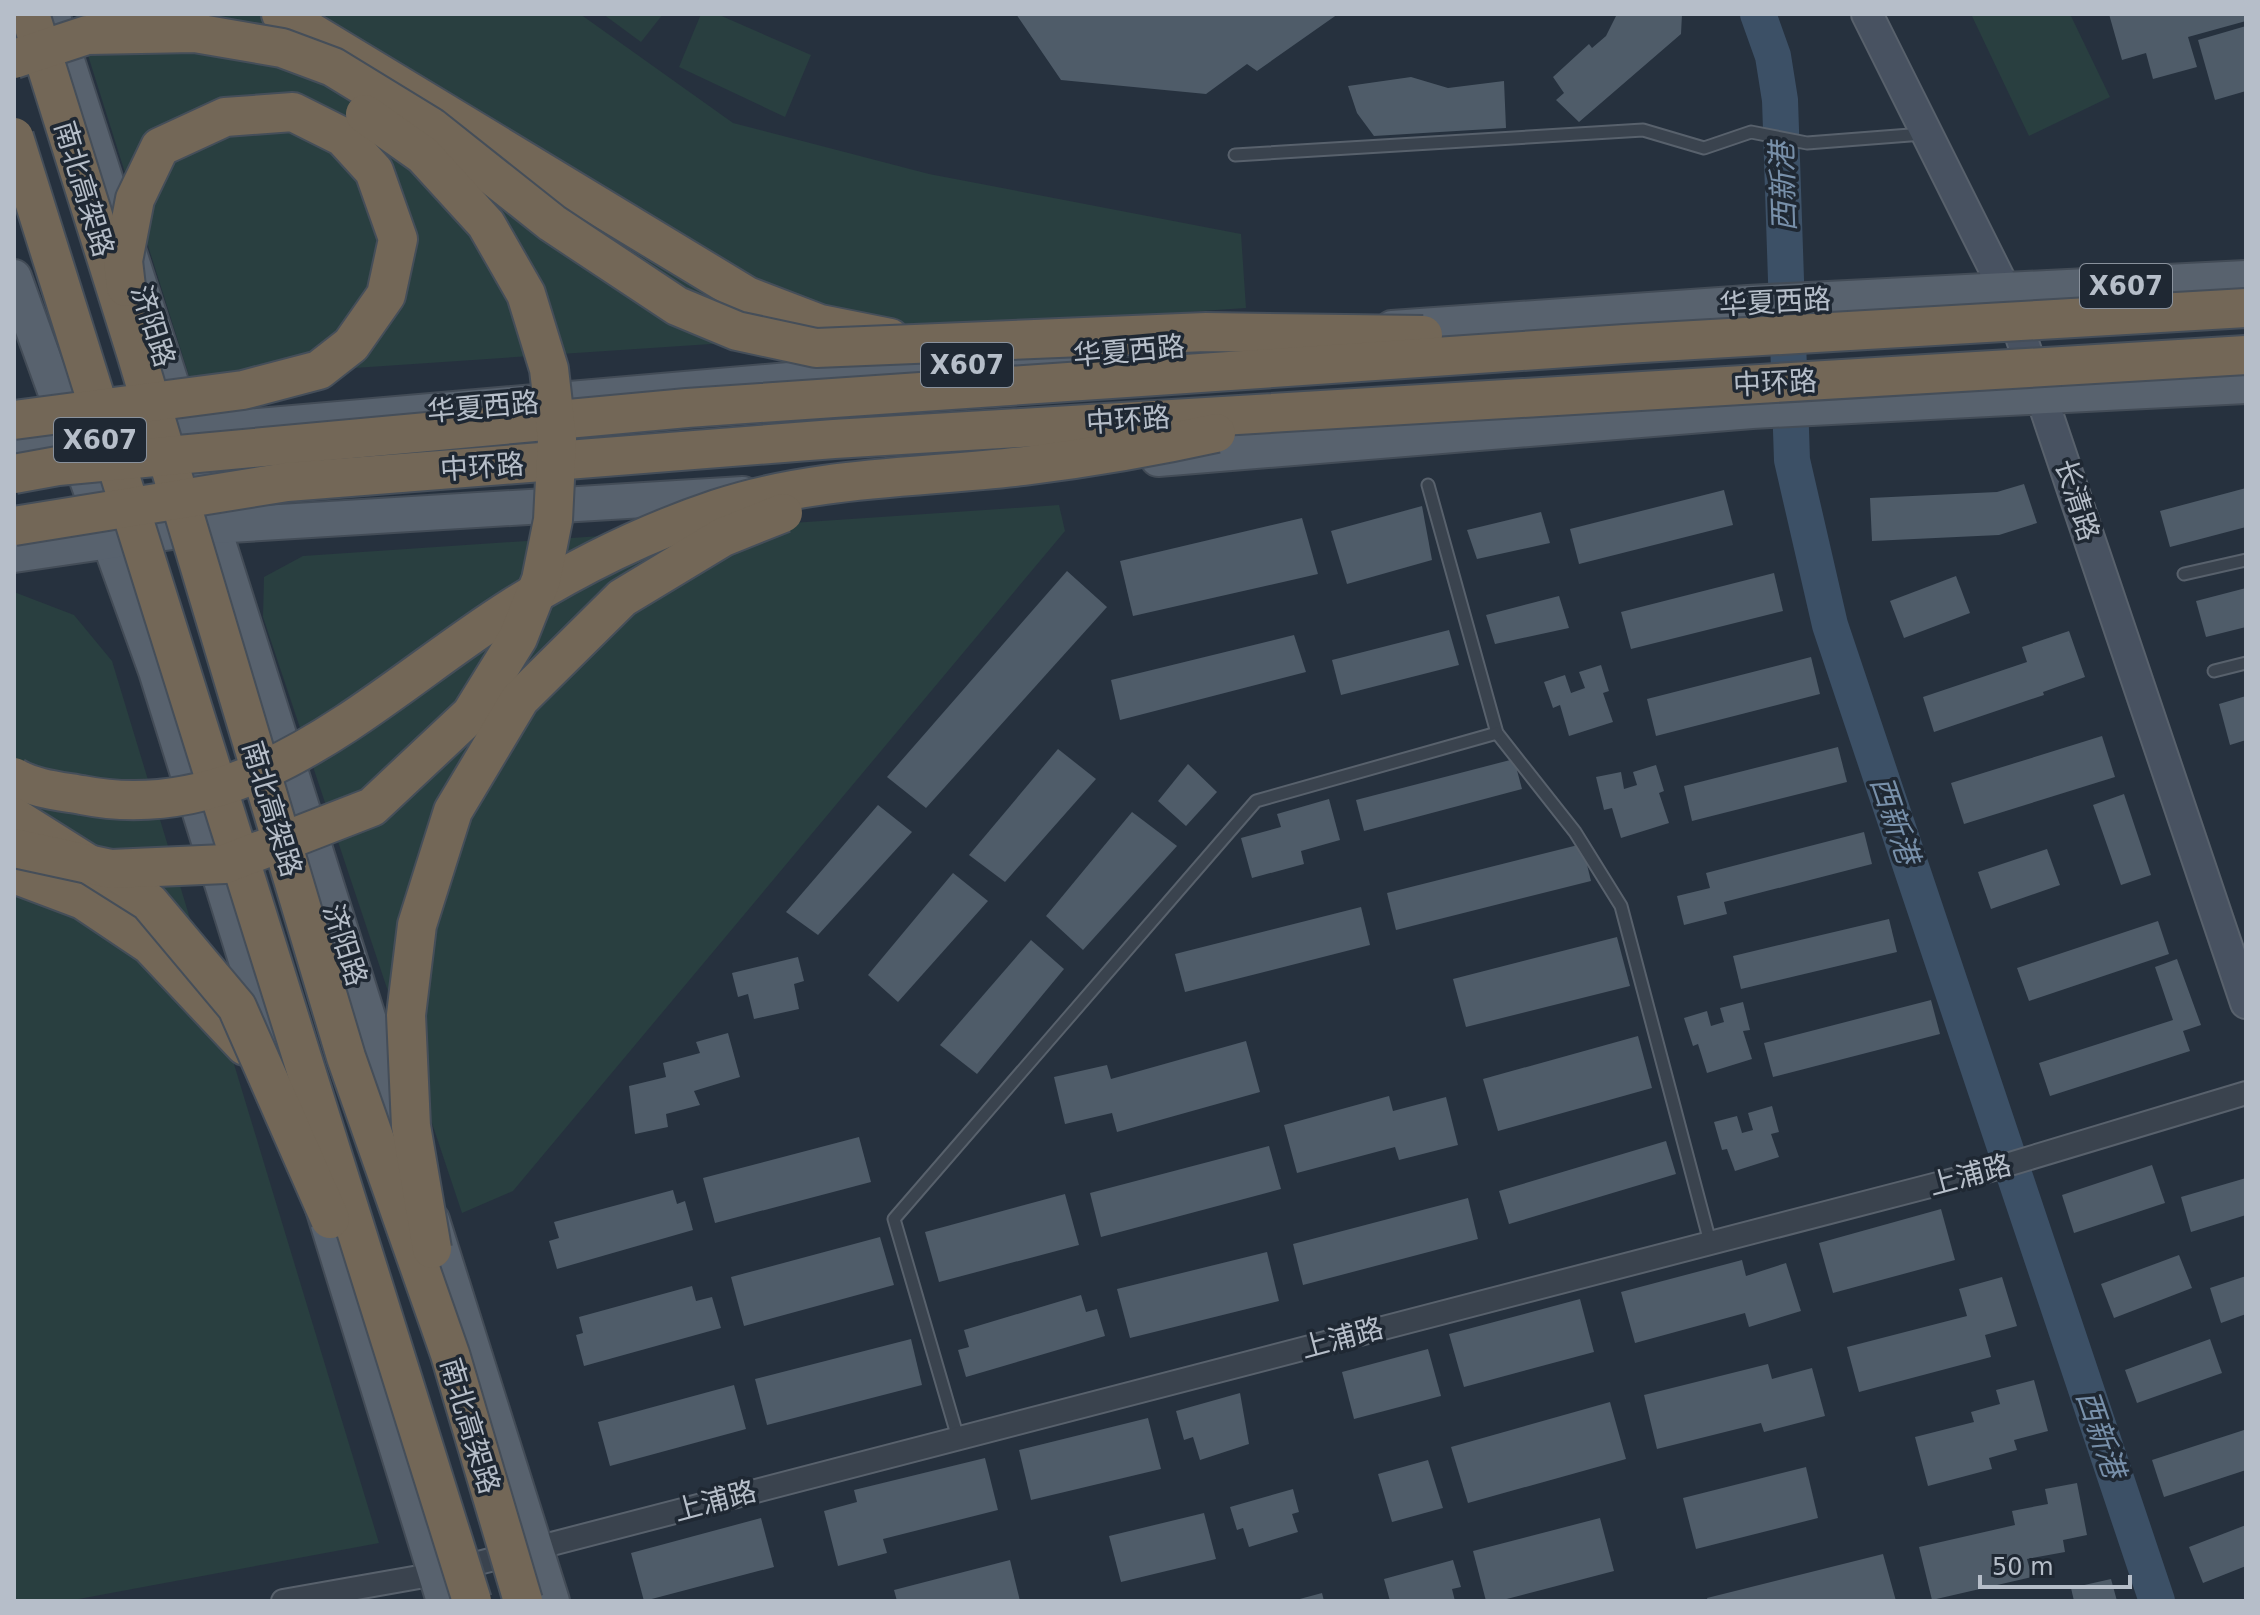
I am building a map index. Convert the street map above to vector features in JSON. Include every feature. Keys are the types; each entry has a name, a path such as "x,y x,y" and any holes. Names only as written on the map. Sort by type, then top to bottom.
{"highway":[{"name":"南北高架路","path":"30,14 136,353 346,1057 450,1354 523,1601"},
{"path":"14,848 111,869 225,864 372,807 471,714 518,638 541,580 553,520 557,439 549,369 526,294 486,224 423,155 346,100 197,14"},
{"path":"281,14 526,159 747,296 820,324 928,346"},
{"path":"14,59 87,35 195,33 282,48 333,67 431,127 552,223 677,306 737,331 816,348 928,346 1206,332 1424,335 1625,344"},
{"path":"14,420 243,390 319,370 351,345 386,295 398,239 374,171 343,137 293,112 225,117 160,147 135,199 123,261 136,353"},
{"name":"南北高架路","path":"14,137 472,1601"},
{"name":"中环路","path":"14,474 58,466 687,408 1625,344 2246,308"},
{"name":"中环路","path":"14,526 287,482 834,439 2246,355"},
{"path":"14,777 27,785 112,801 174,800 241,780 310,747 512,608 616,548 719,508 816,484 1025,466 1164,445 1322,409"},
{"path":"450,1354 411,1126 406,1015 417,925 453,811 520,699 622,598 723,537 864,480"},
{"path":"14,817 149,902 237,1007 325,1212 373,1290"},
{"path":"14,874 83,900 150,945 217,1012 263,1067"}],"main road":[{"name":"济阳路","path":"52,14 187,432 213,526 552,1601"},
{"name":"长清路","path":"1867,14 2006,292 2045,399 2127,657 2246,1003"},
{"path":"14,277 161,686 440,1588"},
{"name":"华夏西路","path":"14,452 187,432 1523,316 2246,278"},
{"path":"14,555 213,526 892,484 1352,441 1752,411 2045,399 2246,386"}],"street":[{"name":"上浦路","path":"283,1601 440,1588 535,1547 1980,1173 2246,1093"}],"lane":[{"path":"1235,155 1643,130 1704,148 1751,132 1807,143 1927,134"},
{"path":"1428,485 1497,733 1575,832 1621,906 1710,1242"},
{"path":"2184,574 2246,560"},
{"path":"2214,671 2246,663"},
{"path":"958,1438 894,1219 1256,801 1497,733"}],"green space":[{"path":"75,14 580,14 733,123 929,174 1241,234 1246,308 190,379"},
{"path":"603,14 663,14 641,42"},
{"path":"701,14 717,14 811,55 785,117 679,67"},
{"path":"1971,14 2070,14 2110,97 2029,136"},
{"path":"1059,505 1065,531 513,1191 462,1213 263,617 264,577 303,556"},
{"path":"14,592 74,615 112,661 379,1543 68,1601 14,1601"}],"building":[{"path":"1016,14 1338,14 1257,71 1247,64 1206,94 1061,80"},
{"path":"1617,14 1682,14 1681,34 1579,122 1556,100 1564,93 1553,77 1589,44 1592,48 1606,36"},
{"path":"2109,14 2246,14 2246,21 2188,37 2197,67 2153,79 2146,53 2122,60"},
{"path":"2246,26 2246,91 2215,100 2198,40"},
{"path":"1411,77 1448,88 1504,81 1506,128 1374,136 1357,113 1348,86"},
{"path":"2024,484 2037,523 1999,535 1872,541 1870,498 1997,492"},
{"path":"2246,488 2246,527 2170,547 2160,511"},
{"path":"1724,490 1733,525 1579,564 1570,529"},
{"path":"1422,506 1432,560 1347,584 1331,531"},
{"path":"1541,512 1550,543 1477,559 1467,530"},
{"path":"1302,518 1318,574 1133,616 1120,561"},
{"path":"1067,571 1107,607 926,808 887,777"},
{"path":"1774,573 1783,611 1631,649 1621,612"},
{"path":"1956,576 1970,613 1904,638 1890,601"},
{"path":"2246,588 2246,627 2206,637 2196,601"},
{"path":"1559,596 1569,628 1495,644 1486,615"},
{"path":"1449,630 1459,665 1341,695 1332,660"},
{"path":"2069,631 2085,677 2043,692 2044,695 1934,732 1923,697 2027,662 2022,647"},
{"path":"1294,635 1306,672 1120,720 1111,680"},
{"path":"1811,657 1820,694 1656,736 1647,699"},
{"path":"1601,665 1609,691 1603,693 1613,722 1569,736 1560,705 1553,708 1544,682 1565,675 1571,693 1585,688 1579,672"},
{"path":"2246,696 2246,740 2230,745 2219,704"},
{"path":"2102,736 2115,777 1964,824 1951,783"},
{"path":"1838,747 1847,782 1692,821 1684,786"},
{"path":"1058,749 1096,779 1005,882 969,855"},
{"path":"1514,759 1522,789 1364,831 1356,800"},
{"path":"1188,764 1217,792 1186,826 1158,801"},
{"path":"1656,765 1664,791 1659,793 1669,823 1621,838 1612,808 1604,810 1596,777 1621,772 1624,789 1637,785 1633,772"},
{"path":"2124,794 2151,875 2121,885 2093,805"},
{"path":"1329,799 1340,840 1301,851 1304,864 1252,878 1241,838 1281,827 1277,814"},
{"path":"878,805 912,832 818,935 786,912"},
{"path":"1132,812 1177,846 1083,950 1046,916"},
{"path":"1864,832 1872,864 1724,902 1727,914 1684,925 1677,896 1710,888 1706,873"},
{"path":"1582,844 1591,881 1396,930 1387,893"},
{"path":"2047,849 2060,885 1991,909 1978,872"},
{"path":"953,873 988,901 898,1002 868,975"},
{"path":"1361,907 1370,945 1185,992 1175,954"},
{"path":"1889,919 1897,952 1741,989 1733,956"},
{"path":"2158,921 2169,954 2029,1001 2017,968"},
{"path":"1617,937 1630,986 1466,1027 1453,979"},
{"path":"1031,940 1064,969 977,1074 940,1045"},
{"path":"798,957 804,981 794,984 799,1009 754,1019 748,994 738,997 732,973"},
{"path":"2177,959 2201,1025 2183,1031 2190,1051 2050,1096 2039,1063 2173,1020 2155,967"},
{"path":"1931,1000 1940,1034 1773,1077 1764,1043"},
{"path":"1743,1002 1750,1030 1743,1031 1752,1059 1707,1073 1698,1044 1693,1046 1684,1018 1707,1011 1711,1026 1724,1022 1720,1008"},
{"path":"728,1033 740,1077 694,1091 700,1105 666,1114 668,1127 635,1134 629,1086 666,1077 663,1063 700,1053 696,1042"},
{"path":"1638,1036 1652,1088 1498,1131 1483,1079"},
{"path":"1246,1041 1260,1092 1117,1132 1112,1113 1065,1124 1054,1077 1107,1065 1111,1079"},
{"path":"1389,1096 1393,1111 1446,1097 1458,1145 1399,1160 1395,1147 1297,1173 1284,1125"},
{"path":"1772,1106 1779,1132 1771,1134 1779,1157 1735,1171 1727,1149 1722,1150 1714,1122 1737,1116 1742,1133 1753,1130 1748,1113"},
{"path":"859,1137 871,1182 715,1223 703,1178"},
{"path":"1666,1141 1676,1174 1509,1224 1499,1191"},
{"path":"1269,1146 1281,1189 1101,1237 1090,1193"},
{"path":"2152,1165 2165,1203 2074,1233 2062,1195"},
{"path":"2246,1178 2246,1215 2191,1232 2181,1197"},
{"path":"673,1190 677,1204 685,1201 693,1230 557,1269 549,1241 559,1238 554,1222"},
{"path":"1065,1194 1079,1245 939,1282 925,1232"},
{"path":"1468,1198 1478,1239 1303,1285 1293,1244"},
{"path":"1941,1209 1955,1260 1833,1293 1819,1243"},
{"path":"880,1237 894,1285 744,1326 731,1277"},
{"path":"1267,1252 1279,1301 1130,1338 1117,1289"},
{"path":"2179,1255 2192,1288 2114,1318 2101,1284"},
{"path":"1742,1260 1746,1276 1786,1263 1801,1311 1749,1327 1745,1313 1635,1343 1621,1292"},
{"path":"2246,1276 2246,1314 2221,1323 2210,1288"},
{"path":"2002,1277 2017,1326 1985,1335 1991,1357 1859,1392 1847,1347 1967,1316 1959,1289"},
{"path":"692,1286 696,1301 712,1297 721,1328 584,1366 576,1335 583,1333 579,1317"},
{"path":"1081,1295 1086,1312 1097,1309 1105,1336 966,1377 958,1350 969,1347 964,1330"},
{"path":"1580,1299 1594,1352 1464,1387 1449,1334"},
{"path":"911,1339 922,1385 767,1425 755,1379"},
{"path":"2210,1339 2222,1373 2137,1403 2125,1370"},
{"path":"1428,1349 1441,1396 1354,1419 1342,1372"},
{"path":"1768,1364 1772,1379 1812,1368 1825,1416 1764,1432 1761,1423 1657,1449 1644,1395"},
{"path":"2034,1380 2048,1431 2014,1440 2017,1450 1989,1458 1992,1469 1928,1486 1915,1437 1974,1422 1971,1412 2000,1404 1996,1390"},
{"path":"734,1385 746,1429 610,1466 598,1422"},
{"path":"1240,1393 1249,1444 1200,1460 1193,1437 1184,1440 1176,1411"},
{"path":"1610,1402 1626,1459 1468,1503 1451,1447"},
{"path":"1148,1418 1161,1469 1031,1500 1019,1450"},
{"path":"2244,1430 2246,1470 2164,1497 2152,1460"},
{"path":"985,1458 998,1510 883,1539 887,1553 838,1566 824,1511 857,1502 854,1490"},
{"path":"1428,1460 1443,1508 1392,1522 1378,1474"},
{"path":"1806,1467 1818,1518 1696,1549 1683,1498"},
{"path":"2077,1483 2087,1535 2063,1540 2065,1552 2027,1559 2032,1577 1932,1600 1919,1547 2015,1525 2012,1511 2048,1504 2045,1489"},
{"path":"1293,1489 1299,1512 1292,1514 1298,1532 1249,1547 1243,1528 1237,1530 1230,1507"},
{"path":"1204,1513 1216,1559 1121,1582 1109,1536"},
{"path":"761,1518 774,1567 644,1601 631,1553"},
{"path":"1600,1518 1614,1571 1499,1601 1486,1601 1473,1551"},
{"path":"2246,1525 2246,1566 2203,1583 2189,1547"},
{"path":"1883,1554 1896,1601 1708,1601 1707,1598"},
{"path":"1010,1560 1020,1601 897,1601 894,1590"},
{"path":"1453,1560 1461,1587 1452,1589 1455,1601 1390,1601 1384,1579"},
{"path":"2111,1579 2117,1601 2074,1601 2071,1588"},
{"path":"1322,1593 1324,1601 1296,1600"}],"waterway":[{"name":"西新港","path":"1758,14 1773,56 1780,100 1792,460 1830,625 2157,1601"}]}
